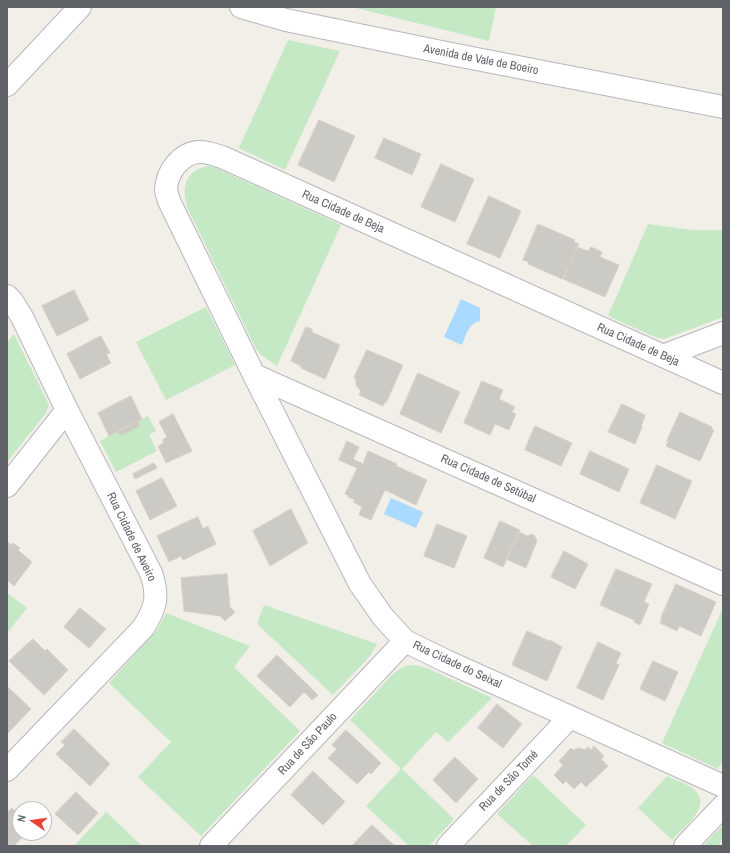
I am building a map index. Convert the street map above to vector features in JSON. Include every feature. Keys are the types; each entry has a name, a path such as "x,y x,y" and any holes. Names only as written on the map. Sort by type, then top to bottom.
{"street":[{"path":"7,86 80,7"},
{"name":"Avenida de Vale de Boeiro","path":"241,7 286,20 723,107"},
{"name":"Rua Cidade de Beja","path":"254,375 169,201 166,190 168,177 174,166 185,156 198,152 210,153 229,160 723,383"},
{"name":"Rua Cidade de Aveiro","path":"7,296 22,317 67,410 151,573 156,586 156,600 151,616 143,628 7,770"},
{"path":"663,356 723,333"},
{"name":"Rua Cidade de Setúbal","path":"254,375 723,584"},
{"name":"Rua Cidade do Seixal","path":"254,375 360,584 383,617 405,641 723,786"},
{"path":"7,486 67,410"},
{"name":"Rua de São Paulo","path":"211,846 405,641"},
{"name":"Rua de São Tomé","path":"448,846 570,717"},
{"path":"685,846 723,806"}],"green space":[{"path":"352,7 496,7 489,41"},
{"path":"288,40 340,51 285,170 239,148"},
{"path":"208,166 216,168 341,225 277,366 261,355 255,347 188,209 185,195 186,182 194,172 200,168"},
{"path":"648,224 692,230 723,230 723,317 664,339 655,337 608,316"},
{"path":"206,307 235,365 166,400 136,342"},
{"path":"14,334 49,405 46,413 7,462 7,342"},
{"path":"148,416 156,431 149,435 157,451 116,472 100,441 118,431 120,436 140,426 138,421"},
{"path":"7,593 27,608 7,633"},
{"path":"264,605 377,644 370,656 333,695 257,624"},
{"path":"723,608 723,759 718,769 662,743"},
{"path":"166,613 250,646 234,667 300,731 201,836 138,777 171,742 109,683 157,630"},
{"path":"411,665 427,668 492,698 448,742 436,732 402,769 454,819 429,846 409,846 366,806 401,769 350,720 394,673 403,667"},
{"path":"533,775 586,825 566,846 533,846 497,814"},
{"path":"667,776 692,788 698,795 700,801 699,808 695,816 672,840 638,808"},
{"path":"106,812 142,846 74,846"},
{"path":"723,825 723,838 718,846 707,846 705,844"}],"water":[{"path":"461,299 480,308 480,321 473,324 462,345 444,337"},
{"path":"391,498 423,512 416,528 384,514"}],"building":[{"path":"319,120 355,136 334,182 298,165"},
{"path":"384,138 421,154 412,175 375,158"},
{"path":"441,164 474,179 455,222 421,207"},
{"path":"489,196 521,211 500,258 467,244"},
{"path":"538,224 575,240 574,242 579,244 562,279 528,264 529,262 523,260"},
{"path":"577,247 588,251 591,247 602,252 600,257 619,265 605,297 563,279"},
{"path":"74,290 89,320 57,336 42,306"},
{"path":"306,327 312,329 312,332 340,345 325,379 301,368 301,366 291,361"},
{"path":"101,336 110,353 106,354 111,363 80,379 67,354"},
{"path":"367,350 403,365 386,403 385,402 383,406 359,395 361,391 356,385 356,379 354,378"},
{"path":"418,373 460,392 441,433 400,414"},
{"path":"482,381 503,390 499,399 515,407 512,412 516,414 509,430 495,424 490,435 464,423"},
{"path":"131,396 142,419 109,436 98,413"},
{"path":"622,404 645,415 635,444 608,432"},
{"path":"680,412 712,427 711,428 714,430 700,461 666,446"},
{"path":"173,414 192,451 166,463 158,446 164,443 162,440 167,437 159,422"},
{"path":"138,421 140,426 120,436 118,431"},
{"path":"535,426 572,443 561,466 525,450"},
{"path":"347,441 359,447 353,459 363,464 368,451 427,480 416,505 385,490 371,520 359,515 362,507 353,502 355,500 345,494 357,468 339,460"},
{"path":"590,451 629,469 619,492 580,474"},
{"path":"154,463 157,468 135,479 133,474"},
{"path":"657,465 692,481 675,519 640,503"},
{"path":"162,478 177,506 150,520 136,491"},
{"path":"291,509 308,543 270,566 253,531"},
{"path":"198,517 203,529 208,526 216,544 183,560 181,556 169,562 157,536"},
{"path":"500,521 520,530 503,567 484,558"},
{"path":"437,524 467,536 454,568 424,556"},
{"path":"519,532 527,536 532,534 534,535 537,541 526,568 506,559"},
{"path":"7,542 12,545 13,543 20,548 18,550 32,562 14,586 7,580"},
{"path":"564,551 588,564 575,589 551,577"},
{"path":"616,569 652,584 644,602 649,604 640,625 634,622 634,620 600,605"},
{"path":"227,574 230,607 235,612 225,621 220,616 184,611 181,578"},
{"path":"676,584 716,602 701,636 679,626 677,631 660,623"},
{"path":"80,608 106,629 89,648 64,627"},
{"path":"527,631 549,641 550,640 562,647 547,681 512,665"},
{"path":"33,639 45,651 47,649 68,670 44,695 9,661"},
{"path":"598,642 621,653 616,663 619,665 603,700 577,688"},
{"path":"277,655 318,695 312,700 304,692 290,707 257,676"},
{"path":"653,661 678,672 665,701 640,689"},
{"path":"7,686 31,709 7,734"},
{"path":"497,704 522,724 503,748 478,728"},
{"path":"74,729 110,764 90,786 56,754 65,745 61,742"},
{"path":"346,730 381,763 371,774 369,772 357,784 328,758 337,749 332,745"},
{"path":"594,746 604,756 601,759 608,766 586,787 581,782 574,789 566,781 563,784 554,775 563,765 559,761 571,748 573,750 579,748 585,750 588,747 591,750"},
{"path":"455,757 478,779 456,803 433,780"},
{"path":"313,771 345,802 323,825 291,795"},
{"path":"76,792 98,813 78,835 55,814"},
{"path":"12,808 12,841 19,841 14,846 7,846 7,813"},
{"path":"372,825 395,846 352,846"}]}
